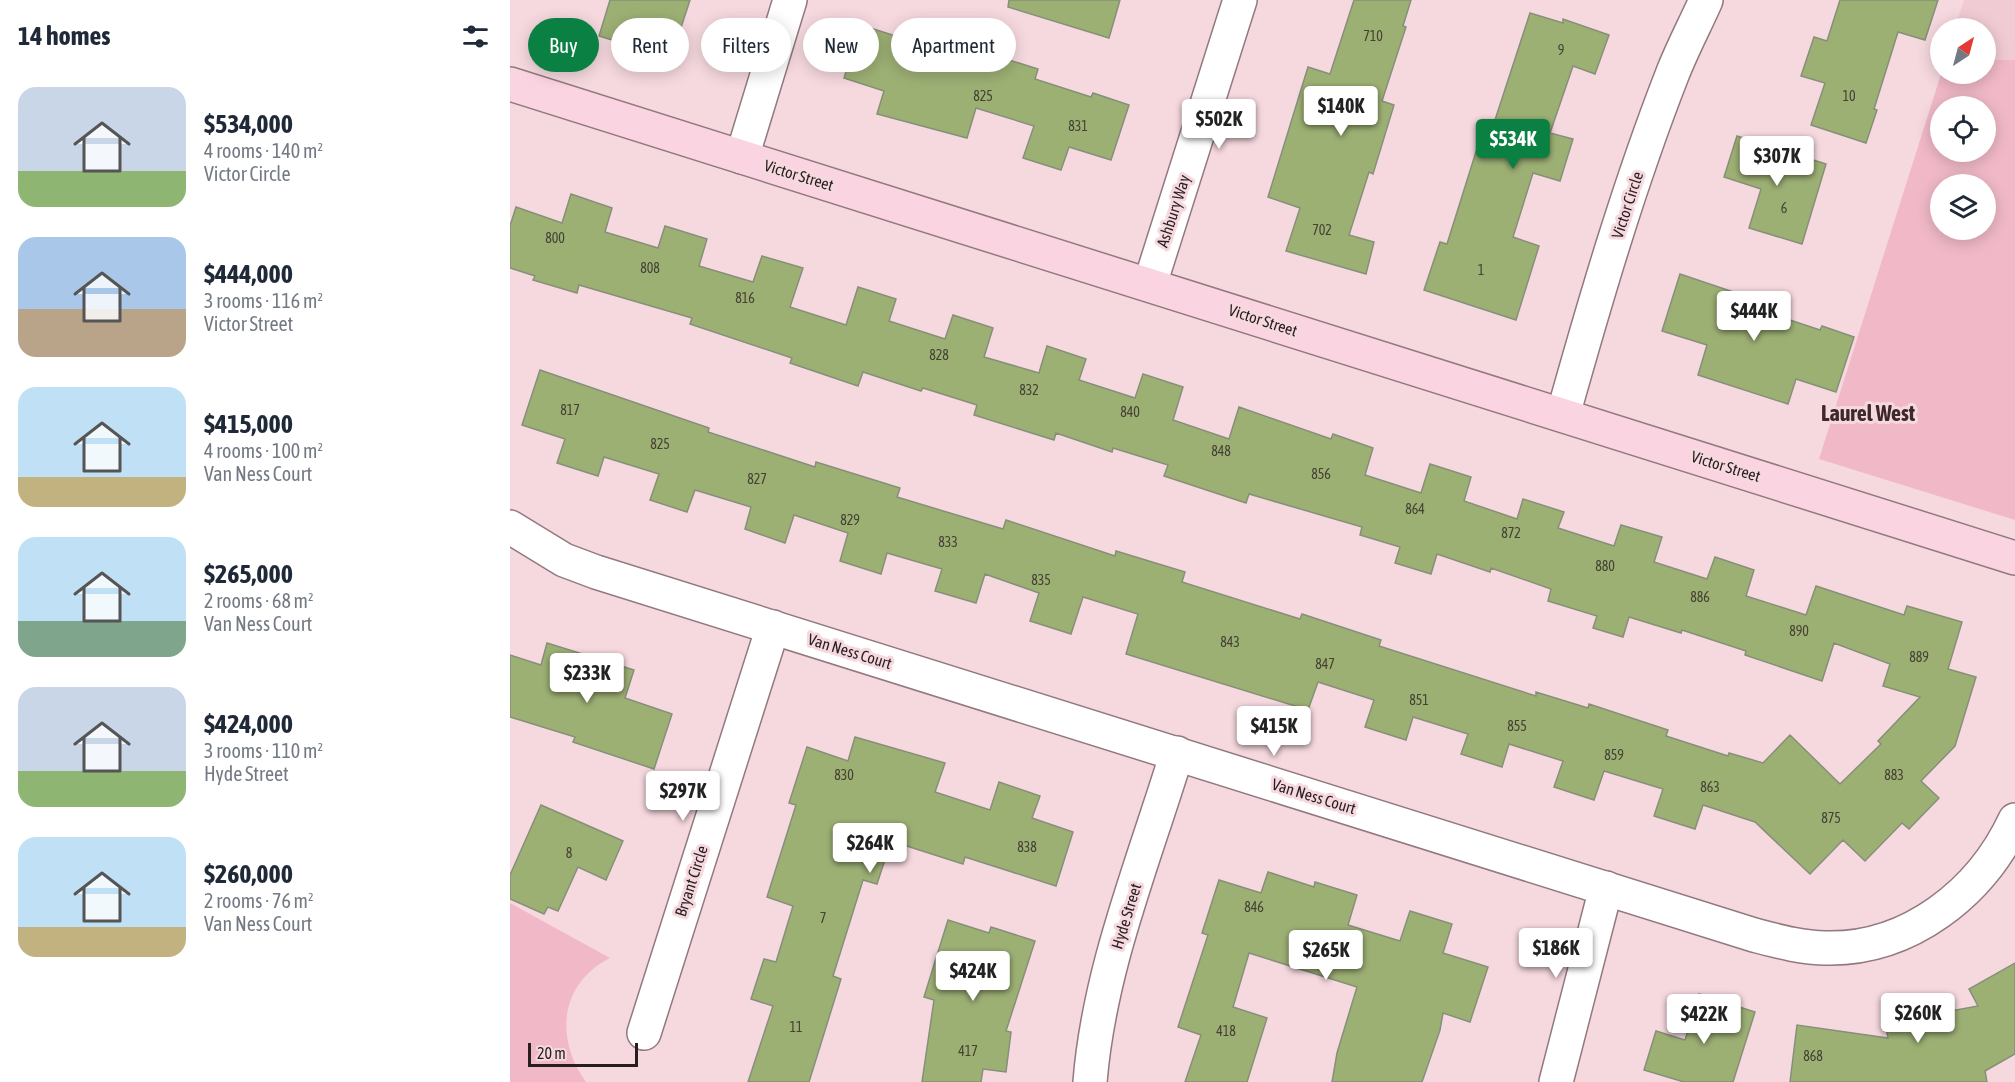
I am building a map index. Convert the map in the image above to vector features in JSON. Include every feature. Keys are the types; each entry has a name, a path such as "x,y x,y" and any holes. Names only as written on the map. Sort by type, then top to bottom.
{"street":[{"path":"742,157 790,0"},
{"name":"Ashbury Way","path":"1150,284 1240,0"},
{"name":"Victor Circle","path":"1563,415 1628,200 1673,72 1706,0"},
{"name":"Victor Street","path":"510,84 2015,558"},
{"name":"Van Ness Court","path":"510,527 564,560 596,572 1781,942 1825,948 1858,946 1918,927 1944,909 1990,865 2015,820"},
{"name":"Bryant Circle","path":"644,1033 773,627"},
{"name":"Hyde Street","path":"1090,1082 1096,1019 1178,753"},
{"path":"1556,1082 1605,888"}],"shaded area":[{"path":"1964,0 2015,0 2015,60 1996,60 1996,18 1958,18"},
{"path":"1996,60 2015,60 2015,520 1819,459 1930,109 1930,162 1996,162 1996,96 1934,96 1938,84 1996,84"},
{"path":"510,903 610,958 593,969 580,982 567,1014 570,1048 576,1065 586,1082 510,1082"}],"building":[{"path":"610,0 690,0 684,18 611,18 611,40 599,36"},
{"path":"1009,0 1120,0 1109,38 1008,7"},
{"path":"1354,0 1411,0 1403,26 1406,27 1382,101 1394,105 1373,174 1369,172 1349,235 1374,242 1366,274 1286,251 1300,208 1268,197 1308,67 1330,74"},
{"path":"1840,0 1938,0 1932,18 1930,18 1925,40 1898,32 1866,143 1811,125 1825,83 1801,76 1814,37 1827,41"},
{"path":"1530,13 1563,23 1563,19 1609,35 1595,74 1573,66 1550,133 1573,139 1560,181 1533,173 1513,237 1539,246 1516,320 1424,290 1440,242 1447,244 1486,120 1494,123"},
{"path":"879,31 891,35 891,72 1016,72 1016,62 1038,69 1035,79 1091,97 1093,93 1129,105 1111,160 1069,147 1061,170 1023,158 1034,126 976,108 967,138 877,114 884,91 844,78 846,72 879,72"},
{"path":"1737,136 1826,164 1802,244 1749,228 1761,189 1724,177"},
{"path":"571,194 612,208 605,232 658,248 665,226 707,239 699,266 753,282 762,256 803,268 790,307 846,325 858,287 896,299 889,321 945,339 953,315 993,328 984,357 1039,373 1047,346 1086,359 1079,380 1135,398 1143,374 1183,387 1173,420 1229,439 1239,407 1331,439 1333,434 1373,448 1365,475 1421,493 1430,464 1471,477 1464,501 1517,519 1523,499 1564,512 1558,528 1614,546 1621,525 1662,537 1654,562 1707,579 1715,557 1754,570 1746,596 1806,615 1816,586 1904,615 1907,606 1962,622 1948,669 1976,677 1955,746 1921,781 1939,798 1909,829 1902,823 1865,861 1843,840 1810,874 1755,822 1703,805 1695,829 1654,816 1663,789 1604,771 1594,800 1554,787 1563,761 1509,744 1502,767 1461,754 1468,734 1413,717 1406,740 1365,727 1374,700 1318,682 1308,710 1126,654 1138,614 1083,597 1071,634 1030,621 1039,593 985,574 976,603 935,591 942,569 887,553 881,574 840,561 848,533 794,515 785,543 745,529 751,507 695,490 687,512 650,500 659,474 604,457 598,476 557,463 565,439 522,425 540,370 709,428 708,432 815,467 816,462 900,488 897,497 1003,529 1006,520 1115,556 1116,551 1185,572 1182,582 1300,619 1302,614 1381,640 1379,646 1536,696 1536,692 1588,708 1589,704 1668,730 1666,736 1728,756 1729,753 1763,763 1790,735 1840,784 1881,744 1878,741 1920,697 1883,686 1890,664 1834,643 1822,681 1745,655 1746,651 1682,630 1681,633 1629,617 1623,637 1593,628 1597,616 1548,601 1551,589 1491,568 1490,572 1437,554 1431,574 1395,563 1400,547 1360,535 1362,527 1249,494 1246,503 1164,476 1168,465 1113,448 1112,452 1056,433 1054,440 974,415 977,405 923,388 921,391 863,372 858,386 790,363 792,358 690,324 692,318 579,285 577,293 533,280 535,276 510,268 510,226 516,207 562,223"},
{"path":"1680,274 1760,301 1757,309 1820,330 1822,326 1854,337 1836,392 1796,379 1788,404 1698,375 1707,345 1662,331"},
{"path":"547,643 634,670 625,698 672,714 654,769 573,742 575,737 510,717 510,655 541,665"},
{"path":"855,737 945,763 935,792 990,810 999,782 1040,796 1032,818 1073,832 1056,886 965,857 963,864 891,841 877,884 863,880 833,976 841,979 809,1082 748,1082 773,1006 751,999 764,959 776,962 793,906 767,897 796,805 789,803 807,747 848,761"},
{"path":"541,805 623,841 606,880 578,867 558,911 548,907 544,914 510,899 510,875"},
{"path":"1268,872 1314,887 1315,882 1357,895 1348,925 1400,941 1410,911 1452,924 1443,953 1488,967 1470,1022 1443,1013 1440,1030 1422,1082 1332,1082 1337,1053 1357,987 1249,953 1233,1007 1267,1018 1247,1082 1185,1082 1201,1035 1178,1027 1208,935 1202,933 1219,880 1261,893"},
{"path":"948,920 989,933 991,927 1035,941 1006,1031 1011,1032 1006,1072 983,1069 981,1082 922,1082 934,1000 924,997"},
{"path":"2015,963 2015,1054 1985,1071 1987,1082 1790,1082 1797,1025 1888,1038 1885,1023 1978,1006 1969,989"},
{"path":"1699,994 1755,1012 1733,1082 1684,1082 1644,1070 1656,1031 1685,1040"}],"district":[{"name":"Laurel West","path":"1868,413"}]}
